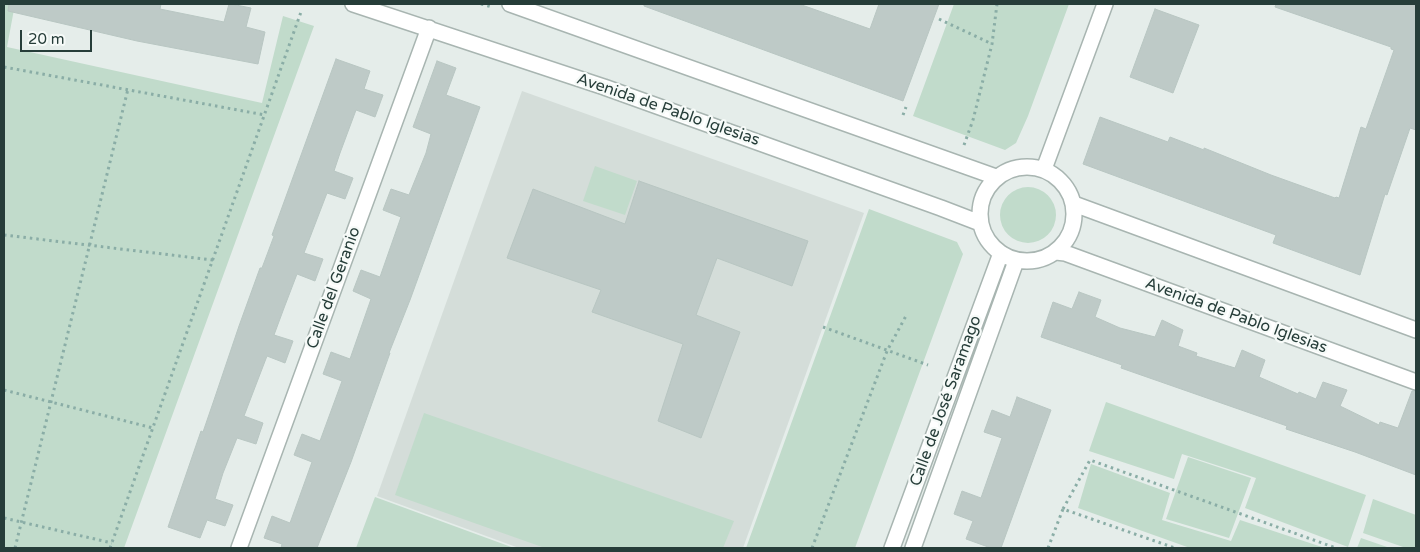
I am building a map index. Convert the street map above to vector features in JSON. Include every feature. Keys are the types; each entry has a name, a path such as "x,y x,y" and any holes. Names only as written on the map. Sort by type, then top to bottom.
{"street":[{"name":"Avenida de Pablo Iglesias","path":"353,4 604,87 980,223"},
{"path":"510,4 536,7 996,178"},
{"path":"1044,169 1105,4"},
{"name":"Calle del Geranio","path":"239,548 429,28"},
{"path":"1031,166 1044,169 1058,177 1068,189 1074,204 1074,221 1069,236 1056,252 1045,258 1016,261 1001,253 990,244 984,235 980,223 981,203 986,189 1006,170 1031,166"},
{"path":"1074,204 1416,330"},
{"name":"Avenida de Pablo Iglesias","path":"1056,252 1065,253 1416,382"},
{"name":"Calle de José Saramago","path":"892,548 1001,253"},
{"name":"Calle de José Saramago","path":"913,548 1016,261"}],"path":[{"path":"964,145 973,120 992,44 997,4"},
{"path":"110,548 301,12"},
{"path":"939,19 992,44"},
{"path":"4,67 265,115"},
{"path":"15,548 128,89"},
{"path":"903,115 906,107"},
{"path":"4,235 213,260"},
{"path":"812,548 887,351 907,314"},
{"path":"823,327 928,365"},
{"path":"4,390 153,428"},
{"path":"1048,548 1063,509 1090,460 1336,548"},
{"path":"1063,509 1175,548"},
{"path":"4,518 112,543"}],"shaded area":[{"path":"522,91 864,213 743,548 519,548 377,496"}],"green space":[{"path":"4,4 15,4 7,47 262,103 283,16 314,26 124,548 4,548"},
{"path":"954,4 1069,4 1028,116 1016,143 1005,150 913,116"},
{"path":"595,166 637,181 625,215 583,201"},
{"path":"1022,187 1034,187 1044,191 1052,199 1056,215 1052,231 1044,239 1034,243 1022,243 1012,239 1004,231 1000,221 1000,209 1004,199 1012,191"},
{"path":"869,209 957,242 963,254 855,548 746,548"},
{"path":"1106,402 1366,495 1348,547 1245,508 1256,478 1182,454 1174,479 1089,451"},
{"path":"424,413 734,521 723,548 545,548 395,495"},
{"path":"1188,457 1251,478 1229,538 1166,519"},
{"path":"1091,464 1170,493 1162,520 1231,541 1240,520 1325,548 1190,548 1078,508"},
{"path":"375,497 514,548 356,548"},
{"path":"1373,499 1416,515 1416,548 1406,548 1363,533"},
{"path":"1361,538 1390,548 1357,548"}],"building":[{"path":"9,4 161,4 160,9 224,22 229,4 231,4 251,8 246,27 265,32 258,64 137,41 8,11"},
{"path":"644,4 799,4 870,29 879,4 939,4 903,101 644,6"},
{"path":"1276,4 1416,4 1416,130 1410,128 1387,195 1385,194 1360,275 1273,243 1276,235 1083,164 1100,117 1168,142 1170,137 1204,150 1204,148 1271,175 1339,198 1361,127 1366,129 1394,50 1391,47 1275,7"},
{"path":"1155,9 1199,25 1173,93 1130,77"},
{"path":"336,59 370,71 364,89 383,95 375,117 356,110 334,171 353,178 345,199 327,193 304,253 323,259 315,281 297,274 274,335 293,341 285,363 267,356 244,416 263,423 256,444 237,438 223,473 215,499 233,505 225,526 207,520 200,538 168,527"},
{"path":"437,61 456,68 446,95 480,107 389,353 351,462 317,548 281,548 282,544 264,538 272,516 290,523 312,462 294,455 302,434 320,441 342,381 323,374 331,352 350,359 371,299 353,291 361,270 380,277 401,217 383,210 391,189 409,195 426,153 431,134 413,127"},
{"path":"639,181 808,241 792,286 717,258 696,315 740,332 701,438 658,421 683,344 592,312 601,290 507,258 533,189 625,224"},
{"path":"1079,292 1101,300 1095,317 1120,328 1155,337 1162,320 1183,330 1178,346 1197,353 1196,356 1235,368 1242,350 1265,360 1259,377 1298,394 1299,392 1316,399 1323,382 1347,390 1340,406 1379,425 1380,422 1398,428 1412,391 1416,391 1416,475 1286,429 1287,426 1121,368 1122,365 1041,337 1053,302 1072,309"},
{"path":"1017,397 1051,410 1001,548 991,548 966,539 973,521 954,514 962,491 981,498 1002,438 984,432 992,410 1010,417"}]}
